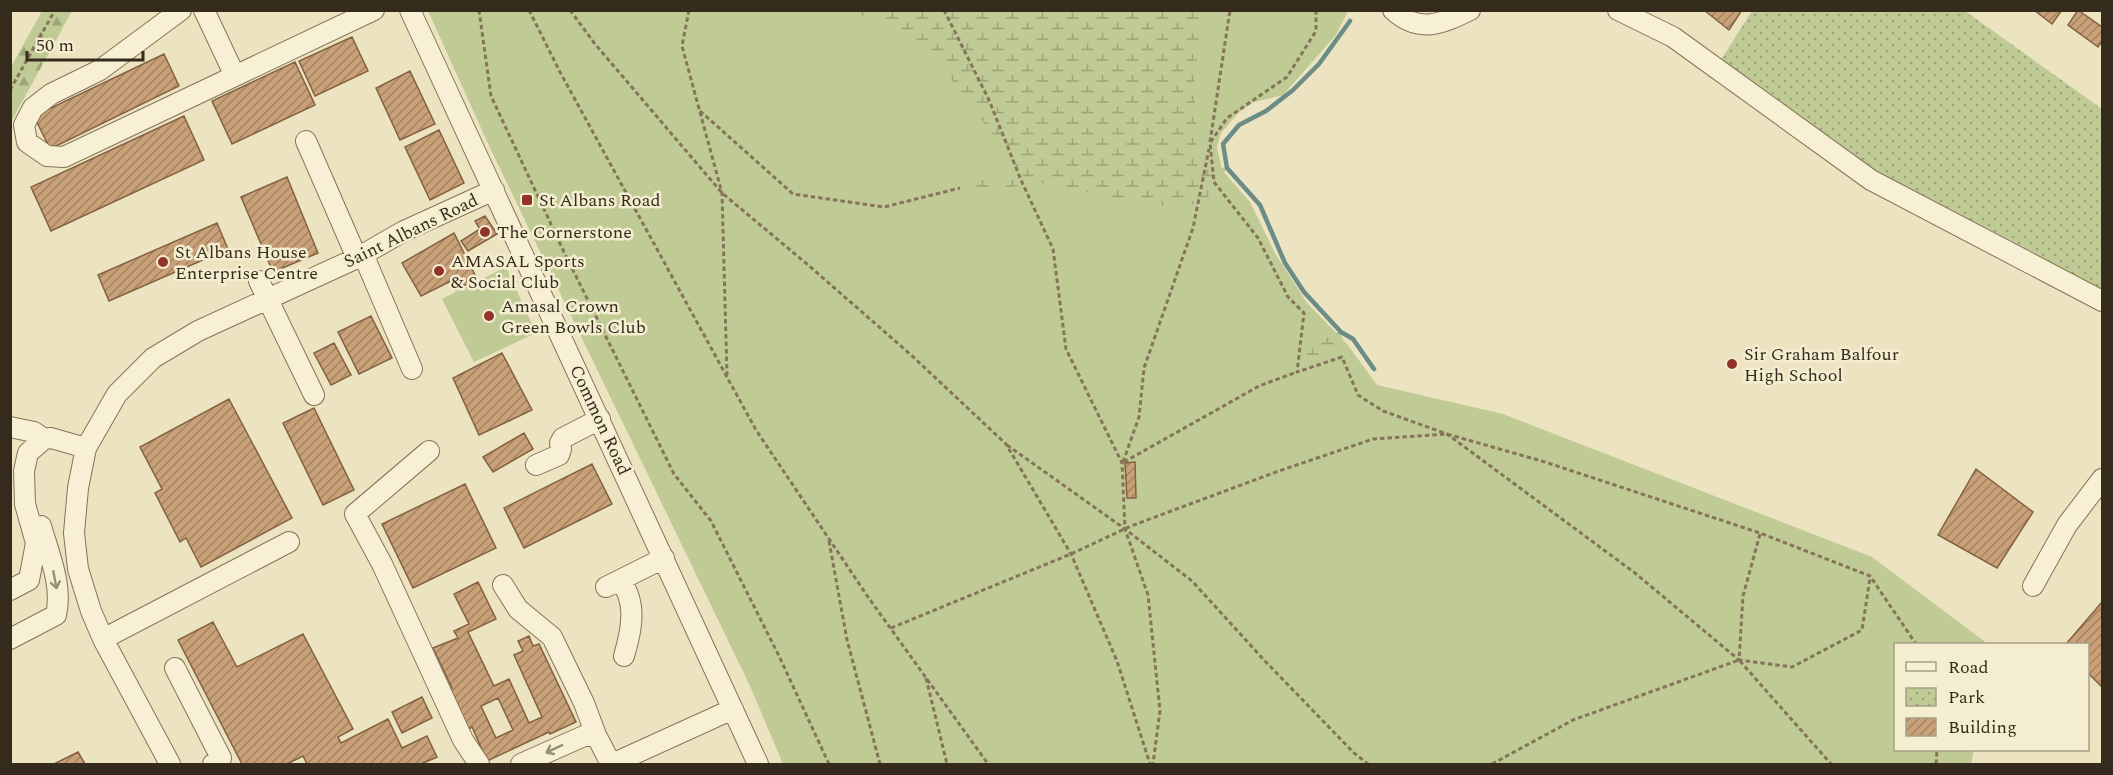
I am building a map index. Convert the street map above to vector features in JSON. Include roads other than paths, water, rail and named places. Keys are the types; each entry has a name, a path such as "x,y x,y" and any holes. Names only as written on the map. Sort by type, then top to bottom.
{"street":[{"path":"181,10 100,70 51,94 33,108 24,125 27,142 47,156 64,157 374,10"},
{"path":"204,10 236,76"},
{"name":"Common Road","path":"410,10 758,765"},
{"path":"1394,10 1419,26 1446,22 1470,10"},
{"path":"1618,10 1673,37 1871,180 2103,301"},
{"path":"306,141 412,369"},
{"name":"Saint Albans Road","path":"167,764 103,639 91,611 78,568 74,533 78,488 86,448 117,394 153,358 263,289 360,256 401,226 494,190"},
{"path":"263,289 314,394"},
{"path":"536,465 559,455 563,438 600,419"},
{"path":"10,427 34,432 44,439"},
{"path":"10,590 29,580 36,543 25,504 24,471 28,453 44,439 51,438 86,448"},
{"path":"429,451 355,514 382,564 463,740 479,765"},
{"path":"2033,586 2067,525 2103,479"},
{"path":"10,639 56,615 58,606 57,583 34,501 24,485"},
{"path":"103,639 289,542"},
{"path":"624,656 629,640 630,598 613,584 664,558"},
{"path":"503,585 518,609 552,637 612,765 733,709"},
{"path":"175,668 221,758 213,765"},
{"path":"521,765 584,736 596,735"}],"waterway":[{"path":"1350,21 1319,64 1293,90 1266,111 1239,125 1223,144 1227,168 1260,205 1285,263 1304,292 1341,332 1353,339 1374,369"}],"place":[{"name":"St Albans Road","path":"527,200"},
{"name":"The Cornerstone","path":"485,232"},
{"name":"St Albans House Enterprise Centre","path":"163,262"},
{"name":"AMASAL Sports & Social Club","path":"439,271"},
{"name":"Amasal Crown Green Bowls Club","path":"489,316"},
{"name":"Sir Graham Balfour High School","path":"1732,364"}]}
